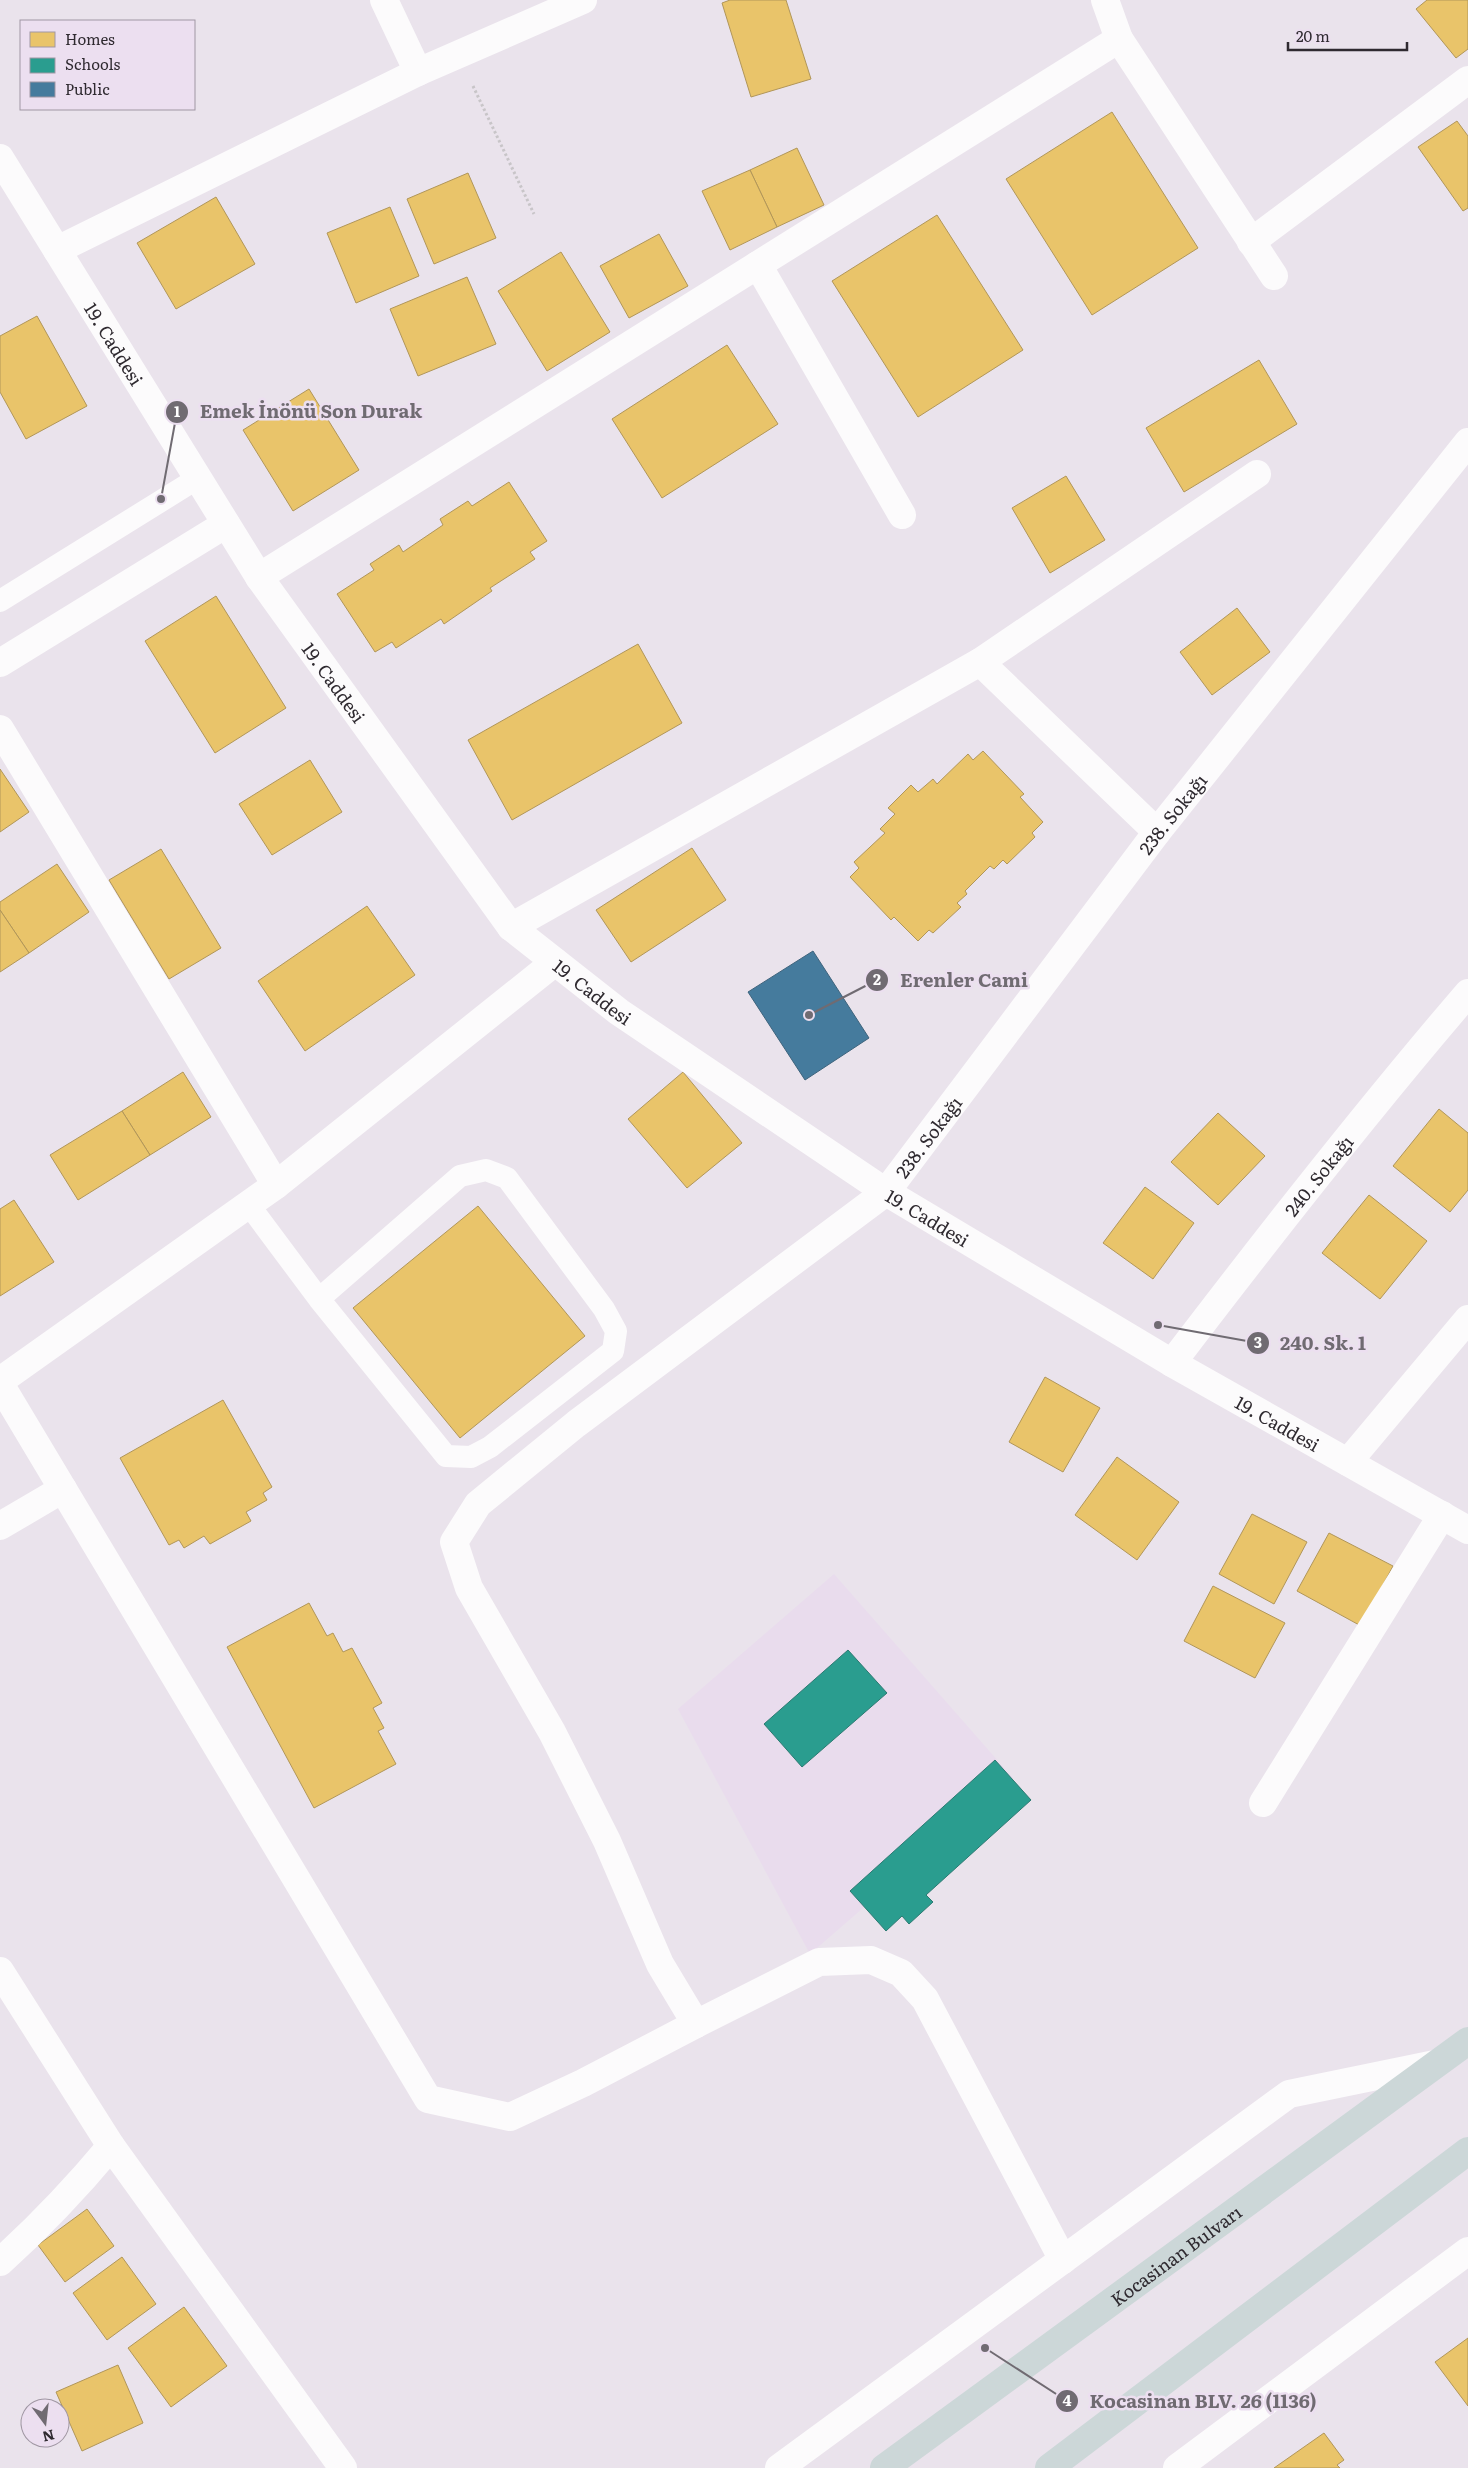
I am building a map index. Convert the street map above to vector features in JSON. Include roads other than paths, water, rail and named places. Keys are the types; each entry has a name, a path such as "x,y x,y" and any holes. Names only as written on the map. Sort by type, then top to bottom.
{"highway":[{"name":"Kocasinan Bulvarı","path":"884,2468 1468,2041"},
{"path":"1049,2468 1468,2151"}],"street":[{"path":"384,0 418,72"},
{"path":"58,250 418,72 582,0"},
{"path":"1104,0 1119,39 1274,276"},
{"path":"259,577 1119,39"},
{"path":"1251,242 1468,80"},
{"name":"19. Caddesi","path":"0,158 259,577 511,927 619,1012 886,1192 1172,1363 1468,1530"},
{"path":"758,265 902,515"},
{"name":"238. Sokağı","path":"696,2024 660,1964 607,1841 552,1732 469,1588 454,1542 478,1504 576,1424 886,1192 1157,832 1468,442"},
{"path":"511,927 980,662 1257,474"},
{"path":"0,663 226,524"},
{"path":"980,662 1157,832"},
{"path":"0,729 276,1186"},
{"path":"556,962 276,1186 0,1383 428,2099 510,2117 583,2083 819,1962 871,1960 901,1974 925,1999 1063,2260"},
{"name":"240. Sokağı","path":"1172,1363 1380,1096 1468,993"},
{"path":"1348,1462 1468,1319"},
{"path":"0,1526 63,1489"},
{"path":"1262,1803 1442,1515"},
{"path":"0,1971 111,2146 343,2468"},
{"path":"779,2468 1290,2094 1436,2064"},
{"path":"0,2262 36,2230 75,2189 111,2146"},
{"path":"1177,2468 1468,2251"}],"lane":[{"path":"0,602 198,478"},
{"path":"249,1205 318,1299 446,1456 472,1457 490,1447 613,1351 616,1331 604,1310 507,1178 486,1170 460,1176 318,1299"}],"place":[{"name":"Emek İnönü Son Durak","path":"161,499"},
{"name":"Erenler Cami","path":"809,1015"},
{"name":"240. Sk. 1","path":"1158,1325"},
{"name":"Kocasinan BLV. 26 (1136)","path":"985,2348"}]}
